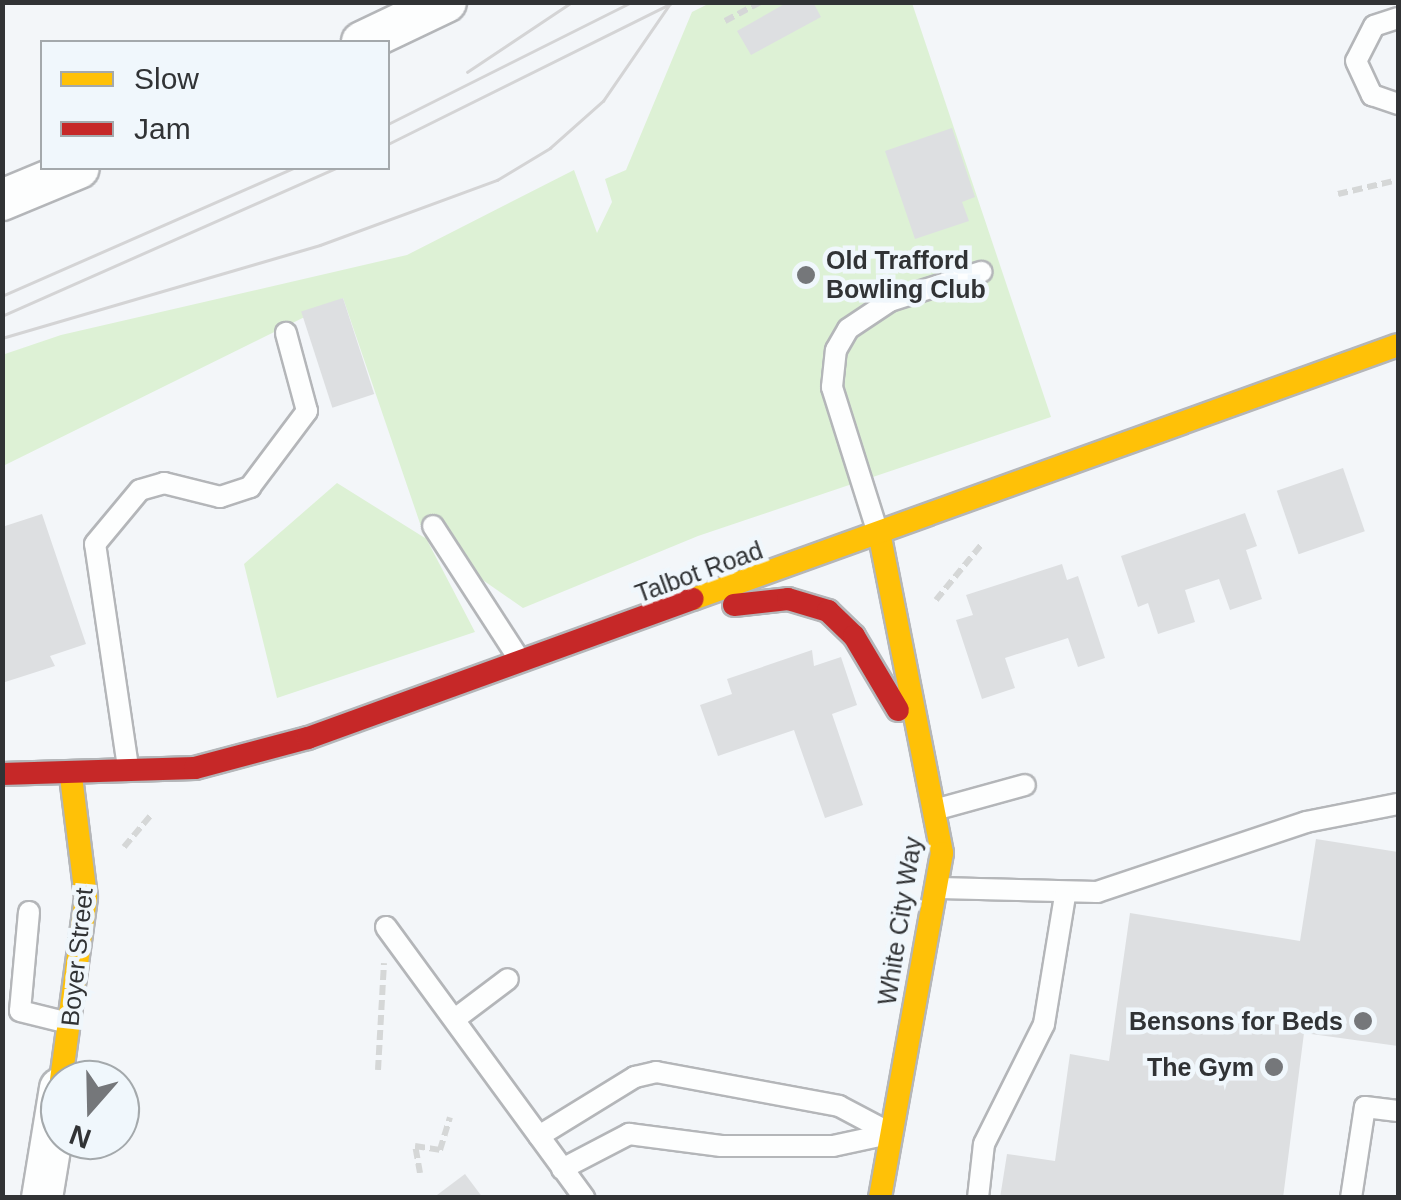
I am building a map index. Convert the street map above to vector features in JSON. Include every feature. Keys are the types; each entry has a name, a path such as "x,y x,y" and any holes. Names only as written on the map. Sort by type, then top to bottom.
{"main road":[{"name":"Talbot Road","path":"2,774 71,776 195,768 308,738 648,620 1398,345"},
{"name":"White City Way","path":"880,536 917,743 938,808 938,888 880,1198"},
{"path":"648,620 768,599 816,603 854,636 917,743"},
{"name":"Boyer Street","path":"65,1060 86,897 71,776"}],"street":[{"path":"366,40 446,2"},
{"path":"2,200 74,170"},
{"path":"42,1198 48,1160"}],"lane":[{"path":"1398,18 1374,26 1358,48 1358,75 1390,103 1398,120"},
{"path":"880,536 832,387 836,350 848,329 869,313 981,272"},
{"path":"129,774 95,544 140,490 164,483 220,497 250,487 306,411 286,333"},
{"path":"433,526 522,665"},
{"path":"938,808 1024,785"},
{"path":"938,888 1065,896 1096,892 1306,822 1398,804"},
{"path":"978,1198 984,1144 1044,1024 1065,896"},
{"path":"30,912 20,1012 71,1024"},
{"path":"386,927 584,1198"},
{"path":"455,1018 508,978"},
{"path":"539,1136 635,1076 656,1072 839,1106 890,1133"},
{"path":"1351,1198 1365,1107 1398,1111"},
{"path":"562,1168 629,1134 722,1146 833,1146 890,1133"}],"path":[{"path":"725,21 760,2"},
{"path":"1338,194 1398,180"},
{"path":"378,1070 379,969 389,956"},
{"path":"420,1173 415,1146 440,1150 450,1117"}],"green space":[{"path":"712,2 912,3 1051,417 698,536 523,608 428,542 475,632 277,698 244,564 337,483 425,538 343,298 3,466 2,355 61,335 407,255 574,170 597,233 612,202 605,179 626,170 692,12"}],"building":[{"path":"788,2 813,2 821,17 751,55 737,31"},
{"path":"952,128 975,197 962,202 969,221 915,239 885,151"},
{"path":"343,298 374,394 332,408 301,312"},
{"path":"1343,468 1365,531 1299,554 1277,491"},
{"path":"1245,513 1257,546 1246,550 1262,599 1230,610 1219,579 1185,590 1195,622 1158,634 1148,603 1138,607 1121,556"},
{"path":"42,514 86,644 50,656 55,666 2,683 2,527"},
{"path":"1062,564 1067,580 1078,576 1105,658 1078,667 1068,638 1005,658 1015,688 982,699 956,620 973,615 966,595"},
{"path":"812,650 814,666 841,657 857,705 832,714 863,805 825,818 794,730 718,756 700,705 732,694 727,679"},
{"path":"1316,839 1398,852 1398,1046 1304,1033 1283,1198 1000,1198 1007,1154 1055,1161 1070,1054 1109,1061 1130,913 1300,941"},
{"path":"465,1174 483,1198 433,1198"}],"tram line":[{"path":"467,72 572,2"},
{"path":"390,123 632,2"},
{"path":"2,338 320,245 497,180 550,148 603,101 671,2"},
{"path":"390,143 670,4"},
{"path":"2,296 288,170"},
{"path":"2,316 331,170"}],"traffic: slow":[{"path":"693,599 1398,345"},
{"path":"880,537 942,853 880,1198"},
{"path":"64,1060 86,897 71,776"}],"traffic: jam":[{"path":"2,774 195,768 308,738 693,599"},
{"path":"734,605 788,599 828,611 854,636 898,710"}],"place":[{"name":"Old Trafford Bowling Club","path":"806,275"},
{"name":"Bensons for Beds","path":"1363,1021"},
{"name":"The Gym","path":"1274,1067"}]}
